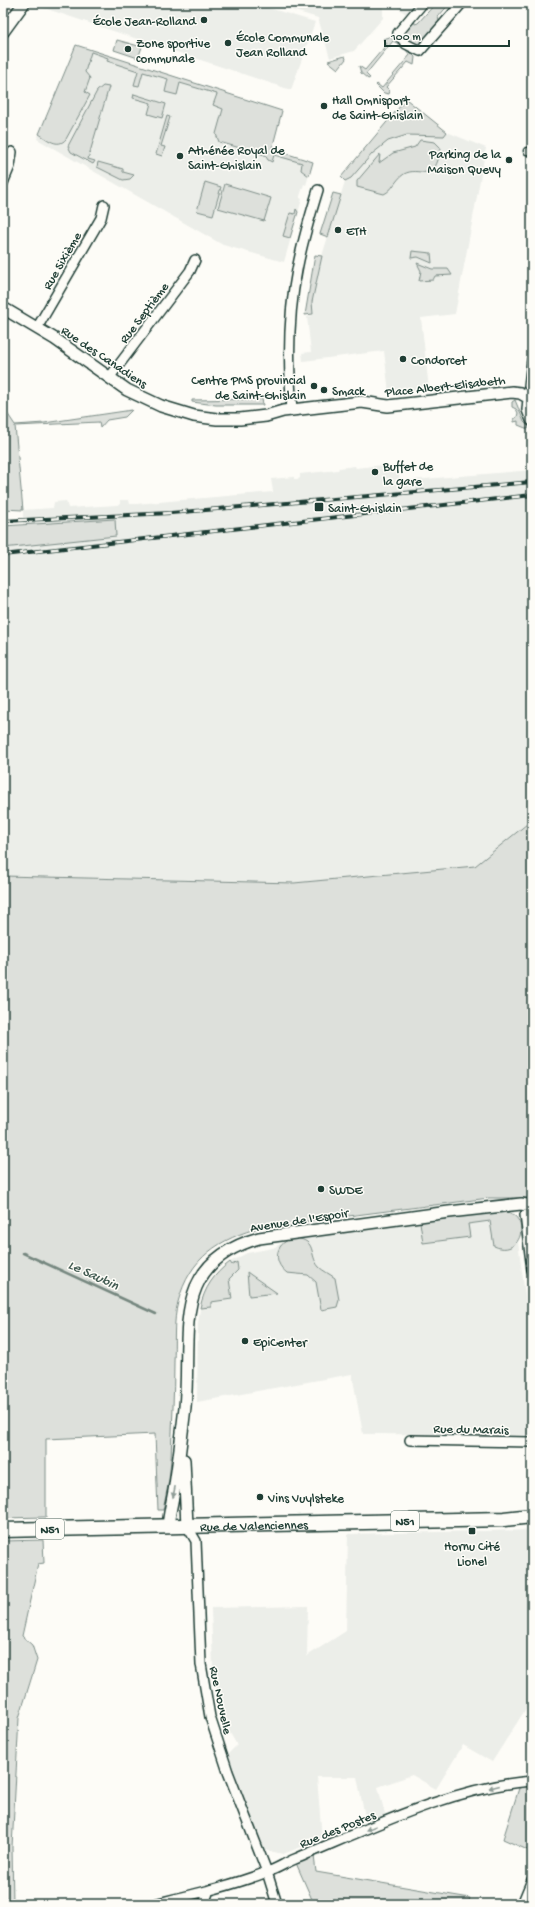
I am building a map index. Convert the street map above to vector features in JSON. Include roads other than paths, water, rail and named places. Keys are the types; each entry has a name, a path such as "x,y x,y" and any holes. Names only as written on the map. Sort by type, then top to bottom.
{"main road":[{"name":"Rue de Valenciennes","path":"3,1530 504,1519 532,1516"},
{"name":"Rue de Valenciennes","path":"504,1519 532,1524"}],"street":[{"path":"3,32 24,3"},
{"path":"423,3 398,33 406,44 420,52 462,3"},
{"path":"3,183 10,166 12,152"},
{"path":"292,410 289,360 291,304 301,251 318,190"},
{"name":"Rue Sixième","path":"37,328 101,218 104,205"},
{"name":"Rue Septième","path":"109,378 190,271 195,260"},
{"name":"Rue des Canadiens","path":"3,308 37,328 127,390 161,406 194,416 240,419 292,410"},
{"path":"532,360 529,386 531,396 528,410 532,420"},
{"name":"Place Albert-Elisabeth","path":"292,410 366,402 388,406 512,392 531,396"},
{"name":"Avenue de l'Espoir","path":"181,1440 185,1405 187,1323 190,1305 198,1281 214,1261 223,1254 245,1242 259,1238 464,1210 522,1204 532,1206"},
{"path":"524,1216 531,1250 532,1270"},
{"path":"181,1440 184,1452 184,1490 187,1526"},
{"path":"168,1527 181,1440"},
{"name":"Rue du Marais","path":"410,1440 532,1442"},
{"name":"Rue Nouvelle","path":"187,1526 196,1540 201,1664 210,1717 228,1772 267,1872 277,1904"},
{"name":"Rue des Postes","path":"154,1904 209,1890 267,1872 292,1860 435,1802 510,1783 532,1781"},
{"path":"522,1904 532,1880"},
{"path":"204,1904 209,1890"}],"waterway":[{"name":"Le Saubin","path":"23,1253 156,1314"}],"railway":[{"path":"3,521 171,513 532,482"},
{"path":"3,555 532,495"}],"place":[{"name":"École Jean-Rolland","path":"204,20"},
{"name":"École Communale Jean Rolland","path":"228,43"},
{"name":"Zone sportive communale","path":"128,49"},
{"name":"Hall Omnisport de Saint-Ghislain","path":"324,106"},
{"name":"Athénée Royal de Saint-Ghislain","path":"180,156"},
{"name":"Parking de la Maison Quevy","path":"509,160"},
{"name":"ETH","path":"338,230"},
{"name":"Condorcet","path":"403,359"},
{"name":"Centre PMS provincial de Saint-Ghislain","path":"314,386"},
{"name":"Smack","path":"324,390"},
{"name":"Buffet de la gare","path":"375,472"},
{"name":"Saint-Ghislain","path":"319,507"},
{"name":"SWDE","path":"321,1189"},
{"name":"EpiCenter","path":"245,1341"},
{"name":"Vins Vuylsteke","path":"260,1497"},
{"name":"Hornu Cité Lionel","path":"472,1531"}]}
